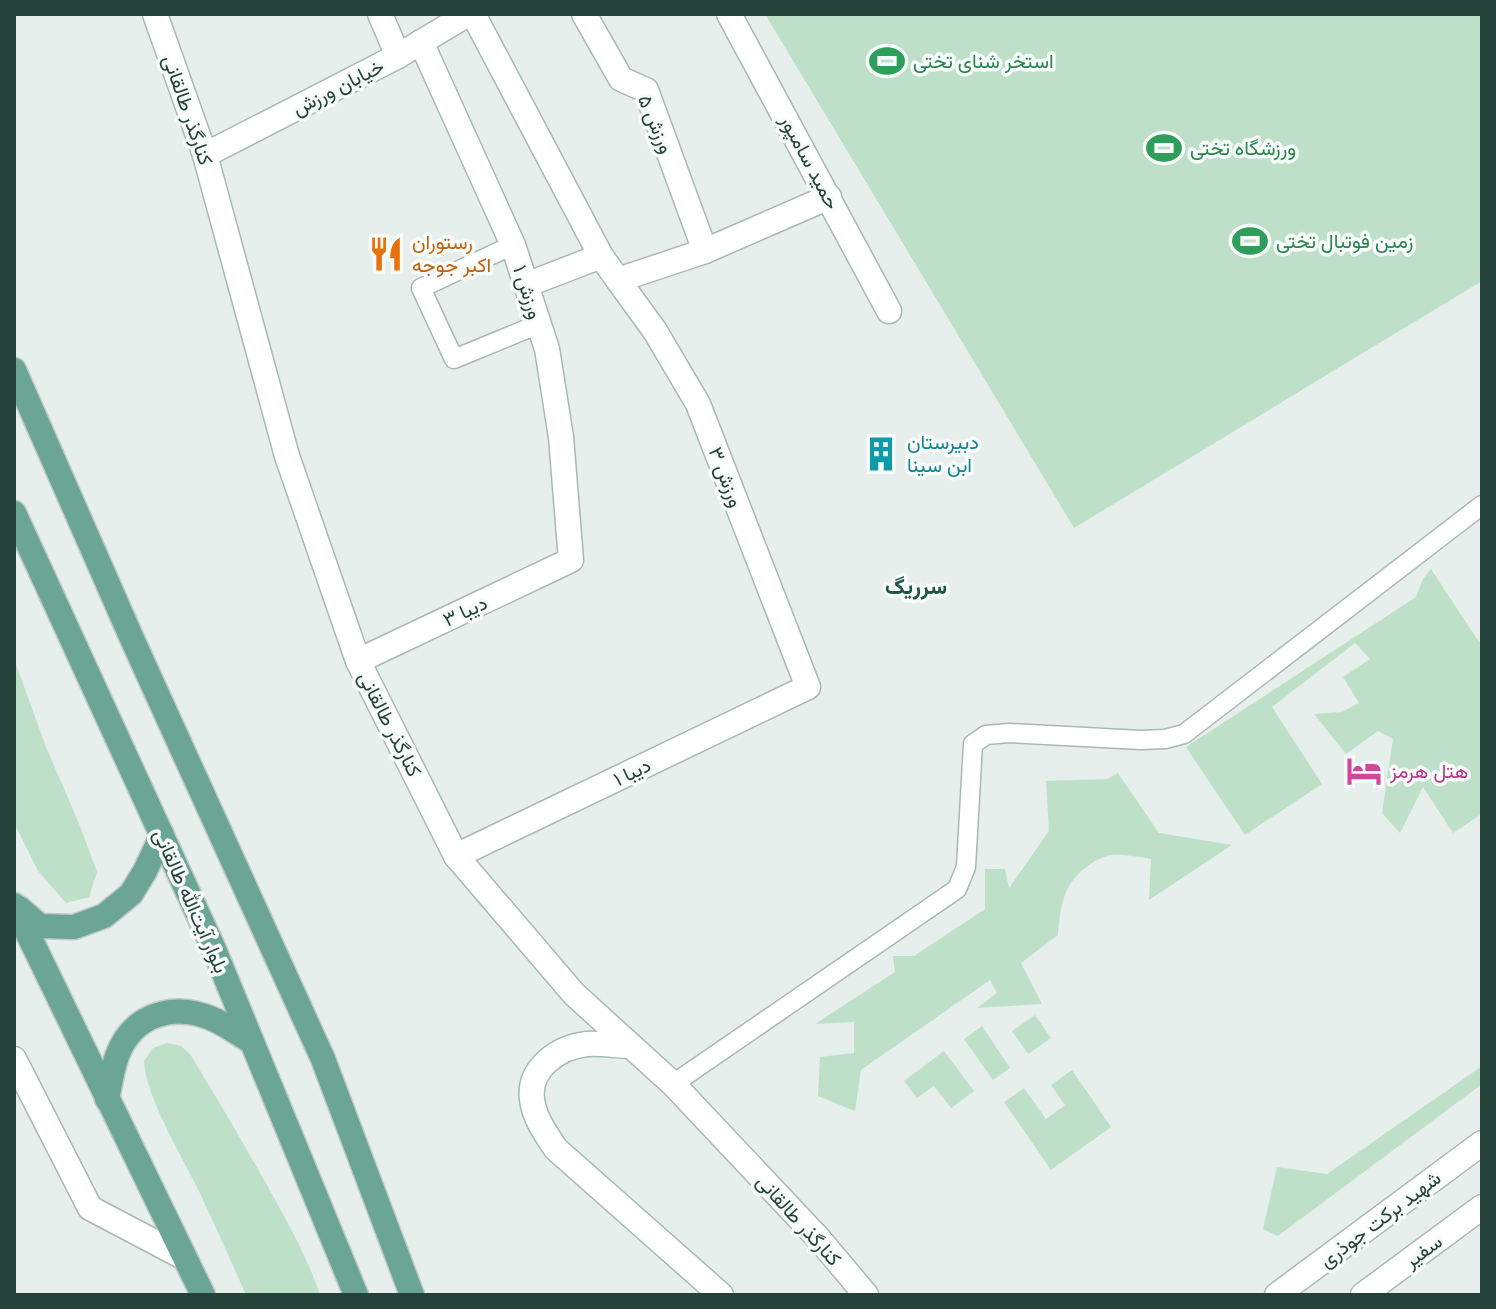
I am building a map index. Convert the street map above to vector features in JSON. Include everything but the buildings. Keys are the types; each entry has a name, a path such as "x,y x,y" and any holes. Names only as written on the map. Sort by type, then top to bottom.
{"main road":[{"path":"14,370 323,1059 412,1295"},
{"name":"بلوار آیت‌الله طالقانی","path":"14,513 213,947 356,1295"},
{"path":"14,905 40,926 74,927 104,916 131,894 162,835"},
{"path":"14,905 203,1295"},
{"path":"107,1099 118,1053 135,1029 148,1018 161,1013 200,1014 252,1042"}],"street":[{"name":"کنارگذر طالقانی","path":"155,14 205,155 287,456 358,661 456,856 574,994 673,1084 819,1239 866,1295"},
{"path":"380,14 398,56"},
{"name":"خیابان ورزش","path":"205,155 398,56 471,14"},
{"path":"471,14 601,256 526,285"},
{"name":"ورزش ۵","path":"584,14 621,79 646,90 705,251"},
{"name":"حمید سامپور","path":"729,14 889,311"},
{"name":"ورزش ۱","path":"421,42 513,245 547,349 561,437 571,560"},
{"path":"618,280 705,251 829,197"},
{"name":"ورزش ۳","path":"601,256 655,331 698,404 808,687"},
{"name":"دیبا ۳","path":"358,661 571,560"},
{"name":"دیبا ۱","path":"456,856 808,687"},
{"path":"631,1046 585,1044 549,1058 537,1072 531,1097 538,1121 556,1149 721,1295"},
{"path":"14,1059 90,1208 185,1258"},
{"name":"شهید برکت جوذری","path":"1277,1295 1482,1143"},
{"name":"سفیر","path":"1363,1295 1482,1207"}],"lane":[{"path":"513,245 421,288 454,359 539,324"},
{"path":"673,1084 957,889 966,867 973,744 986,735 1009,733 1141,740 1184,734 1482,505"}],"green space":[{"name":"ورزشگاه تختی","path":"765,14 1482,14 1482,281 1074,528"},
{"path":"1431,569 1479,642 1482,641 1482,817 1480,815 1453,833 1423,787 1400,833 1382,813 1393,739 1378,731 1346,754 1314,714 1342,712 1359,703 1343,677 1370,659 1355,643 1272,707 1322,784 1245,835 1186,747 1416,597"},
{"path":"14,659 97,872 89,897 66,903 38,871 14,823"},
{"path":"1118,773 1159,833 1232,845 1149,900 1151,859 1118,855 1095,861 1078,875 1067,890 1058,935 1021,963 1042,1004 977,1008 997,993 990,980 861,1070 855,1111 818,1096 820,1057 854,1053 854,1022 815,1024 895,972 893,956 914,956 985,909 985,869 1005,869 1009,888 1049,831 1046,781 1107,779"},
{"path":"1035,1015 1051,1038 1028,1054 1012,1031"},
{"path":"982,1026 1010,1068 993,1080 964,1039"},
{"path":"167,1043 181,1046 190,1054 287,1221 320,1295 246,1295 150,1091 144,1061 153,1048"},
{"path":"944,1051 974,1091 951,1108 934,1086 917,1098 904,1081"},
{"path":"1482,1066 1482,1084 1278,1236 1263,1229 1277,1167 1327,1174"},
{"path":"1072,1070 1111,1127 1051,1170 1004,1102 1024,1088 1046,1119 1065,1105 1051,1085"}],"place":[{"name":"استخر شنای تختی","path":"887,61"},
{"name":"ورزشگاه تختی","path":"1164,148"},
{"name":"زمین فوتبال تختی","path":"1250,241"},
{"name":"رستوران اکبر جوجه","path":"386,254"},
{"name":"دبیرستان ابن سینا","path":"881,454"},
{"name":"هتل هرمز","path":"1364,771"}],"district":[{"name":"سرریگ","path":"916,586"}]}
